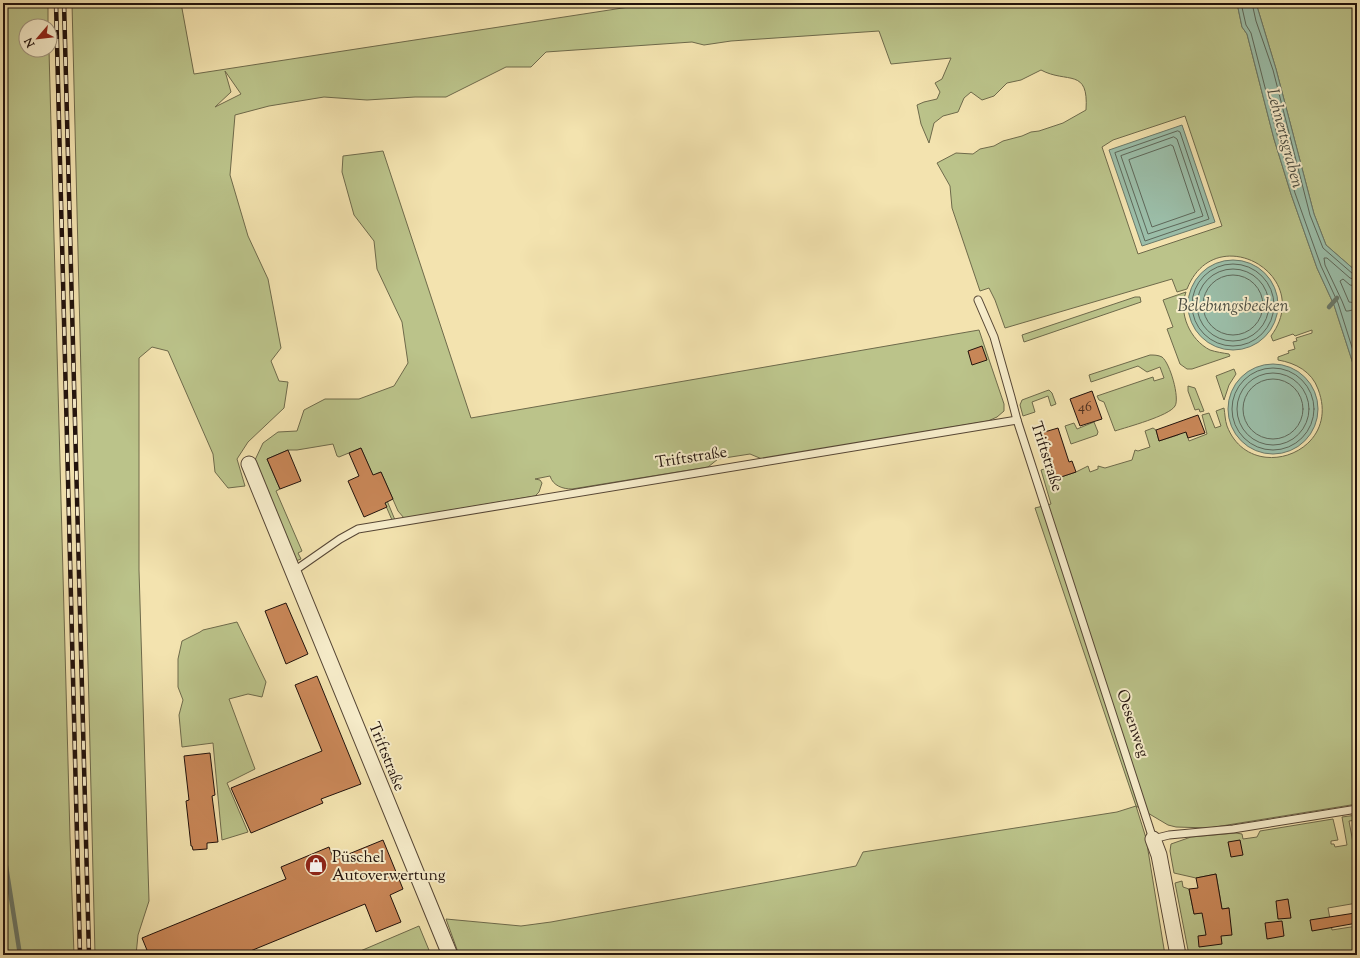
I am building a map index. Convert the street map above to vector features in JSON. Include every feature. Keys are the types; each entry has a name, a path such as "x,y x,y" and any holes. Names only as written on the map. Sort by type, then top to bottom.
{"street":[{"name":"Triftstraße","path":"249,464 450,955"},
{"name":"Oesenweg","path":"1153,839 1159,855 1178,955"}],"lane":[{"path":"978,300 994,337 1017,420"},
{"name":"Triftstraße","path":"294,571 340,539 358,529 1017,420 1045,505"},
{"name":"Oesenweg","path":"1045,505 1063,566 1153,839"},
{"path":"1153,839 1169,835 1241,828 1357,809"}],"green space":[{"path":"3,3 48,3 48,18 18,18 18,58 49,58 74,955 6,955 3,940"},
{"path":"72,3 181,3 194,74 655,3 1237,3 1242,27 1247,34 1274,139 1291,194 1317,268 1334,305 1357,376 1357,804 1209,828 1176,827 1168,825 1136,806 1035,508 1051,504 1041,470 1051,467 1055,479 1088,466 1090,472 1098,469 1098,466 1105,468 1132,460 1135,450 1138,451 1150,447 1145,431 1153,428 1156,430 1159,441 1178,435 1185,430 1189,441 1207,434 1202,415 1209,413 1215,428 1221,426 1216,411 1224,408 1227,426 1239,444 1254,455 1272,458 1290,454 1306,445 1318,430 1322,411 1318,389 1312,378 1297,366 1278,360 1278,357 1295,349 1293,342 1297,341 1296,338 1312,333 1312,330 1295,336 1293,334 1273,341 1271,336 1281,314 1281,293 1272,276 1256,263 1238,257 1218,258 1200,268 1187,289 1177,292 1172,279 1005,328 989,288 980,291 952,208 950,186 937,163 956,153 973,154 980,149 994,146 1003,141 1063,123 1086,110 1086,97 1084,88 1080,82 1041,70 1021,80 1007,83 994,96 982,100 971,92 964,98 958,112 943,116 934,123 929,143 921,124 917,105 937,99 940,92 935,83 942,79 951,58 891,64 879,31 731,41 704,45 692,42 546,52 531,67 506,67 446,97 367,100 324,97 269,106 235,115 230,175 248,236 268,279 281,348 271,361 279,381 288,382 284,408 248,442 237,459 245,486 228,488 215,472 213,454 168,351 152,347 139,358 139,570 149,901 138,935 136,955 95,955","holes":["225,71 241,94 215,107 231,92","1185,116 1222,226 1138,254 1102,147 1113,140"]},
{"path":"1256,3 1357,3 1357,272 1326,245 1314,214 1276,69"},
{"path":"383,151 471,418 979,330 1004,404 1004,411 997,417 988,421 762,459 750,454 718,459 708,467 572,489 556,485 550,476 535,479 540,480 542,483 539,492 535,496 404,518 398,511 381,472 376,474 395,520 392,520 361,448 339,457 337,456 333,444 288,450 267,459 280,489 276,491 302,551 298,553 301,559 296,561 291,556 255,460 263,443 278,432 297,431 304,410 325,399 359,399 394,386 408,363 402,322 377,269 374,241 354,215 342,172 343,156"},
{"path":"1186,292 1184,300 1185,317 1192,333 1197,340 1210,350 1229,354 1230,356 1192,369 1187,369 1180,364 1167,329 1173,327 1163,300"},
{"path":"1135,297 1140,297 1141,302 1024,342 1022,335"},
{"path":"1150,355 1158,355 1162,357 1168,366 1175,389 1175,406 1165,414 1115,431 1104,402 1099,400 1097,396 1153,377 1154,381 1164,378 1160,367 1147,372 1138,366 1091,382 1089,375"},
{"path":"1234,369 1236,374 1229,385 1224,400 1216,376"},
{"path":"1188,386 1195,388 1204,411 1200,412 1199,409 1195,410 1188,391"},
{"path":"1049,390 1052,393 1056,404 1051,406 1048,396 1032,402 1035,412 1023,416 1020,405 1022,400"},
{"path":"1094,422 1098,432 1097,435 1071,444 1065,426 1074,423 1077,429"},
{"path":"237,622 266,682 262,697 248,694 229,699 255,769 227,783 248,832 222,840 213,743 182,747 179,715 183,700 178,687 178,659 182,641 203,630"},
{"path":"1136,806 1146,838 1165,955 459,955 446,919 521,926 551,922 856,866 863,852 1117,812"},
{"path":"1357,815 1357,820 1349,821 1357,864 1357,903 1328,908 1332,930 1357,926 1357,955 1189,955 1175,883 1182,881 1183,887 1189,889 1194,914 1229,908 1222,909 1216,874 1196,878 1174,873 1170,851 1171,844 1191,837 1236,833 1242,834 1243,839 1257,837 1260,831 1333,819 1338,840 1331,841 1331,844 1334,844 1335,847 1347,845 1342,817"},
{"path":"419,926 431,955 351,955"}],"water":[{"name":"Lehnertsgraben","path":"1237,3 1256,3 1276,69 1314,214 1326,245 1357,272 1357,318 1354,318 1357,329 1357,376 1334,305 1317,268 1291,194 1274,139 1247,34 1242,27"},
{"path":"1182,125 1215,222 1142,246 1109,150"},
{"name":"Belebungsbecken","path":"1233,260 1250,263 1265,273 1275,288 1278,305 1275,322 1265,337 1250,347 1233,350 1216,347 1201,337 1191,322 1188,305 1191,288 1201,273 1216,263"},
{"name":"Belebungsbecken","path":"1273,364 1290,367 1305,377 1315,392 1318,409 1315,426 1305,441 1290,451 1273,454 1256,451 1241,441 1231,426 1228,409 1231,392 1241,377 1256,367"}],"building":[{"path":"982,346 987,360 972,365 968,351"},
{"path":"1092,391 1102,419 1080,426 1070,399"},
{"path":"1198,415 1205,433 1188,438 1186,432 1159,441 1156,430"},
{"path":"1058,428 1069,462 1072,461 1076,472 1055,479 1041,433"},
{"path":"361,448 373,475 381,472 393,499 385,503 387,507 364,517 348,481 359,476 349,453"},
{"path":"288,450 301,481 280,489 267,459"},
{"path":"286,603 308,654 286,664 265,611"},
{"path":"317,676 361,784 321,799 323,803 251,833 231,788 322,751 295,685"},
{"path":"210,753 215,795 212,796 218,842 207,843 207,849 193,850 191,846 186,801 189,800 184,756"},
{"path":"383,840 403,889 390,895 401,922 376,932 365,904 248,952 249,955 149,955 142,938 286,879 281,867 329,847 334,860"},
{"path":"1240,840 1243,855 1231,857 1228,842"},
{"path":"1216,874 1222,909 1229,908 1232,935 1221,936 1222,944 1199,947 1198,936 1206,935 1202,913 1194,914 1189,889 1198,888 1196,878"},
{"path":"1288,899 1291,918 1278,919 1276,901"},
{"path":"1355,913 1357,923 1312,931 1310,920"},
{"path":"1282,921 1284,936 1267,939 1265,923"}],"waterway":[{"path":"1329,307 1337,298"},
{"path":"3,847 20,955"}],"railway":[{"path":"56,3 80,955"},
{"path":"64,3 89,955"}],"place":[{"name":"Püschel Autoverwertung","path":"316,865"}]}
